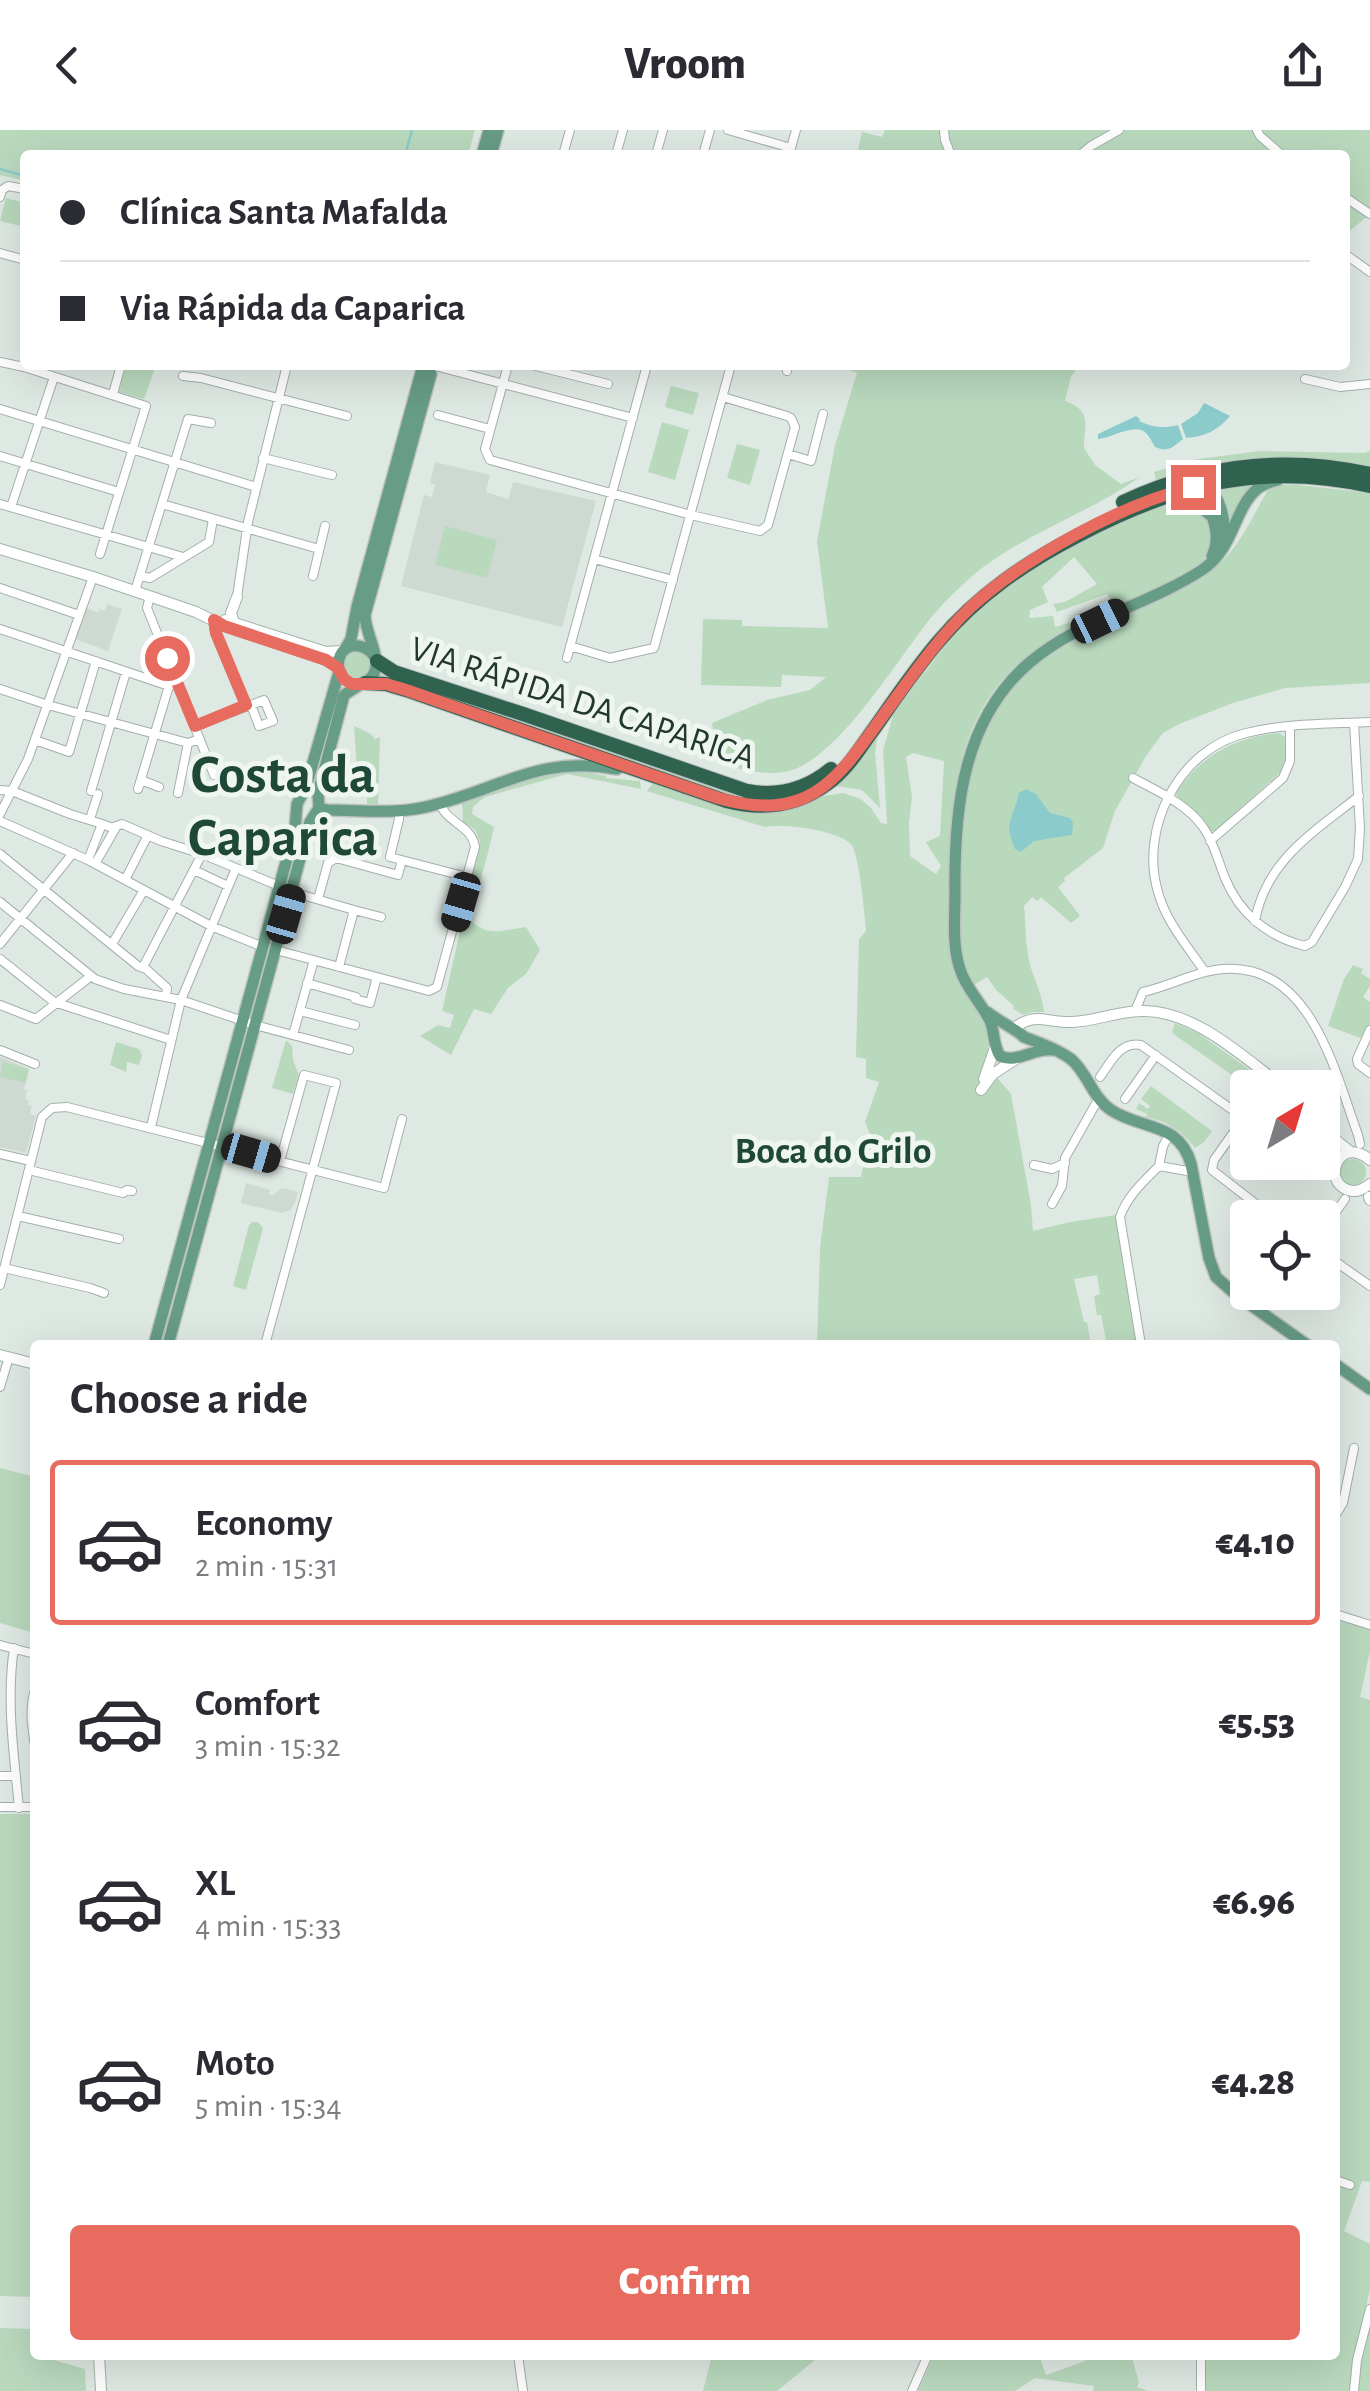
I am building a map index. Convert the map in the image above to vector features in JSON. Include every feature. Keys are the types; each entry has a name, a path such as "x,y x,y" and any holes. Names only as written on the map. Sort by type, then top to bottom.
{"highway":[{"name":"VIA RÁPIDA DA CAPARICA","path":"376,659 394,672 747,791 791,791 834,766 928,639 953,612 992,577 1045,543 1143,492 1228,468 1290,464 1370,474"},
{"name":"VIA RÁPIDA DA CAPARICA","path":"363,684 386,684 406,690 718,798 744,805 775,806 800,799 828,784 848,764 936,644 961,617 991,590 1049,550 1159,498 1247,478 1322,478 1370,486"}],"main road":[{"path":"286,889 298,804 306,787 338,658 351,639 357,606 429,370"},
{"path":"169,1340 216,1144 269,948 317,807 344,695 375,674 376,659 365,616 429,370"},
{"path":"1206,489 1212,478 1228,468"},
{"path":"1017,1058 1003,1058 958,961 958,808 980,728 1000,694 1037,657 1061,641 1196,574 1215,559 1257,488 1286,476"},
{"path":"1178,480 1194,478 1216,497 1223,542 1215,559"},
{"path":"1159,498 1196,504 1220,524"},
{"path":"1220,524 1234,520 1242,512"},
{"path":"1196,574 1214,554 1220,524"},
{"path":"0,549 326,652 363,646 376,659"},
{"path":"236,621 237,597"},
{"path":"236,621 324,658 347,682 363,684"},
{"path":"298,804 304,794 311,794 317,807 328,810 425,807 531,771 588,764 648,776 718,798"},
{"path":"298,804 305,816 317,807"},
{"path":"983,1009 1074,1062 1112,1111 1170,1134 1186,1151 1194,1172 1211,1266 1230,1290"},
{"path":"1052,1050 1037,1050 1017,1058 993,1074 981,1090 1002,1032 1017,1032 1045,1021 1076,1022 1140,1011 1172,1014 1191,1022 1252,1070"},
{"path":"1017,1032 1025,1048 1017,1058"},
{"path":"1340,1143 1369,1158"},
{"path":"156,1340 216,1144"},
{"path":"1350,1192 1370,1185 1369,1199 1350,1192 1335,1175 1335,1168 1351,1151"},
{"path":"1257,1310 1301,1340"},
{"path":"4,1356 30,1363"},
{"path":"1340,1370 1370,1389"},
{"path":"100,2360 101,2391"}],"street":[{"path":"728,130 787,150"},
{"path":"1087,150 1119,130"},
{"path":"1257,130 1276,150"},
{"path":"0,197 5,187 20,189"},
{"path":"37,370 146,406 100,554"},
{"path":"113,394 120,370"},
{"path":"237,597 247,528 286,370"},
{"path":"439,370 633,418"},
{"path":"507,370 485,448 490,460 754,531 764,529 795,427 791,418 722,397"},
{"path":"552,370 608,384"},
{"path":"580,377 582,370"},
{"path":"567,658 646,370"},
{"path":"570,646 610,658 654,648 730,370"},
{"path":"183,376 347,416"},
{"path":"11,508 54,377"},
{"path":"1306,379 1340,388 1370,384"},
{"path":"0,409 256,487"},
{"path":"788,454 811,461 824,414"},
{"path":"438,415 490,428"},
{"path":"135,591 188,419 211,423"},
{"path":"0,456 119,492"},
{"path":"264,458 332,475"},
{"path":"0,504 183,558"},
{"path":"162,504 319,549"},
{"path":"140,576 150,578 209,542 214,519"},
{"path":"313,576 325,526"},
{"path":"594,559 673,580"},
{"path":"93,577 36,740 0,817 211,926 269,948 433,990 439,984 474,852 469,832 443,812 440,802"},
{"path":"0,588 80,615"},
{"path":"150,596 146,608 173,685 195,726 214,775"},
{"path":"195,726 248,705 216,633 216,618"},
{"path":"0,629 173,685"},
{"path":"36,740 69,752 96,661"},
{"path":"90,819 126,672"},
{"path":"159,787 140,785 173,685"},
{"path":"0,688 188,744 200,739"},
{"path":"1205,972 1174,927 1157,890 1154,842 1167,796 1202,756 1246,732 1370,722"},
{"path":"1133,778 1167,796 1195,818 1210,841 1236,901 1255,921 1305,946 1312,942 1358,860 1354,723"},
{"path":"1210,841 1283,778 1290,761 1290,728"},
{"path":"178,793 188,744"},
{"path":"0,790 102,824 118,825 286,889 382,917"},
{"path":"1255,921 1268,883 1282,860 1359,796"},
{"path":"399,810 390,857 467,877"},
{"path":"92,862 102,824"},
{"path":"92,862 118,825"},
{"path":"124,880 148,836"},
{"path":"0,854 143,967 167,988 166,997"},
{"path":"0,944 72,854"},
{"path":"143,967 202,854"},
{"path":"318,899 332,859 398,874 402,860"},
{"path":"151,1127 181,1000 236,868"},
{"path":"194,870 228,886"},
{"path":"112,944 144,890"},
{"path":"0,902 91,976 124,989 181,1000 349,1050"},
{"path":"338,967 354,910"},
{"path":"0,958 58,1003 171,1040"},
{"path":"293,1035 314,960"},
{"path":"1140,1011 1150,990 1205,972 1228,968 1253,972 1277,982 1317,1027 1358,1135 1351,1151"},
{"path":"0,1005 36,1019 91,976"},
{"path":"308,983 370,1003 377,977"},
{"path":"300,1011 355,1025"},
{"path":"1363,1068 1357,1059 1370,1030"},
{"path":"1100,1077 1126,1046 1141,1044 1230,1106"},
{"path":"0,1050 34,1064"},
{"path":"1124,1099 1156,1055"},
{"path":"265,1340 336,1083 304,1074 280,1161"},
{"path":"1052,1204 1062,1186 1065,1158 1100,1098"},
{"path":"0,1285 40,1123 48,1110 67,1107 384,1188 402,1119"},
{"path":"1140,1340 1120,1217 1131,1196 1160,1166 1163,1146 1170,1134"},
{"path":"1230,1139 1212,1163 1212,1170 1252,1200"},
{"path":"0,1154 122,1193 132,1191"},
{"path":"1034,1165 1052,1169 1065,1163"},
{"path":"1160,1166 1194,1172"},
{"path":"1340,1206 1350,1192"},
{"path":"18,1216 119,1239"},
{"path":"1340,1265 1370,1286"},
{"path":"3,1266 104,1294"},
{"path":"0,1388 4,1356"},
{"path":"1340,1507 1354,1448"},
{"path":"1340,1616 1370,1625"},
{"path":"0,1645 30,1653"},
{"path":"14,1648 12,1739 19,1808"},
{"path":"0,1664 12,1666"},
{"path":"0,1682 12,1684"},
{"path":"0,1700 12,1701"},
{"path":"0,1719 12,1720"},
{"path":"0,1737 12,1739"},
{"path":"0,1757 14,1759"},
{"path":"0,1776 16,1776"},
{"path":"0,1808 30,1807"},
{"path":"1340,2182 1350,2185"},
{"path":"1354,2391 1370,2308"},
{"path":"519,2360 522,2391"},
{"path":"912,2391 926,2360"},
{"path":"1200,2360 1201,2391"}],"shaded area":[{"path":"435,462 490,475 486,492 508,499 513,482 596,501 562,627 401,586 424,495 432,497 435,485 430,483"},
{"path":"107,604 122,609 108,651 75,639 87,608 98,613 99,609 105,611"},
{"path":"0,1057 29,1069 25,1099 32,1106 30,1114 36,1116 26,1153 0,1147"},
{"path":"246,1183 270,1190 273,1195 282,1188 298,1192 295,1203 282,1213 241,1203"}],"green space":[{"path":"0,130 475,130 469,150 20,150 20,180 0,175"},
{"path":"885,130 1370,130 1370,214 1350,231 1350,150 858,150 862,132 882,137"},
{"path":"6,198 20,202 20,226 0,221"},
{"path":"125,370 154,370 144,399 119,392"},
{"path":"850,370 1076,370 1065,401 1083,414 1084,448 1095,465 1121,484 1140,477 1020,543 974,575 929,620 844,731 807,763 774,773 729,766 716,748 712,723 767,700 810,690 826,677 782,675 781,687 701,685 703,619 742,620 742,626 828,628 817,541 835,445 857,373"},
{"path":"671,386 699,393 693,415 665,407"},
{"path":"662,422 689,430 675,480 648,472"},
{"path":"737,444 760,450 750,485 727,478"},
{"path":"1260,451 1370,451 1370,469 1300,459 1258,458 1219,463 1156,480 1154,472 1198,459"},
{"path":"1261,482 1234,516 1228,518 1217,488"},
{"path":"1276,485 1370,493 1370,683 1285,688 1233,703 1163,733 1115,811 1103,848 1058,887 1080,916 1071,923 1041,897 1037,901 1032,897 1024,906 1028,957 1044,1012 1024,1015 1013,1009 987,977 974,985 978,993 970,979 964,964 959,932 962,838 977,754 1001,703 1048,656 1192,581 1222,561 1236,545 1268,490"},
{"path":"1163,504 1189,506 1210,523 1209,550 1204,561 1036,651 1009,673 989,698 973,727 955,790 950,924 955,973 987,1034 985,1063 1011,1094 1033,1231 1116,1215 1136,1340 1106,1340 1094,1296 1100,1294 1097,1275 1074,1279 1090,1340 817,1340 820,1248 829,1177 861,1177 870,1134 865,1122 879,1082 866,1078 866,1059 856,1057 859,939 866,931 854,849 844,839 823,831 765,827 647,791 653,783 731,808 799,805 843,793 861,799 881,823 887,824 883,750 894,712 961,626 1018,579 1125,519","holes":["1074,557 1097,584 1065,602 1053,604 1057,612 1107,594 1112,605 1055,627 1053,616 1029,618 1030,610 1048,602 1042,587","913,753 944,761 940,836 926,842 941,866 936,874 910,856 912,797 906,757"]},
{"path":"445,526 497,540 487,578 435,565"},
{"path":"357,652 366,656 370,665 366,674 357,678 348,674 344,665 348,656"},
{"path":"383,671 758,798 741,800 379,680"},
{"path":"354,726 375,739 380,737 378,804 367,804 369,783 357,769"},
{"path":"1279,733 1285,737 1287,754 1281,772 1215,831 1177,796 1196,768 1220,750 1248,738"},
{"path":"878,734 875,752 880,808 862,790 836,786 857,765"},
{"path":"574,770 640,781 641,789 567,774 485,797 473,807 472,814 494,827 470,919 489,931 526,927 540,950 526,974 508,988 491,1014 474,1009 451,1055 420,1036 438,1025 450,1028 454,1015 442,1011 480,842 475,830 463,822 462,802 534,774"},
{"path":"1353,965 1363,969 1361,973 1370,979 1363,997 1370,1002 1370,1024 1363,1039 1328,1026 1344,979"},
{"path":"1175,1023 1198,1033 1250,1070 1230,1070 1230,1074 1172,1033"},
{"path":"286,1040 292,1046 299,1075 293,1094 272,1088"},
{"path":"116,1042 139,1049 139,1065 127,1062 126,1072 110,1065"},
{"path":"3,1062 29,1069 26,1083 0,1077"},
{"path":"1151,1086 1212,1131 1204,1142 1195,1148 1174,1128 1136,1109 1139,1103 1148,1109 1150,1106 1141,1099"},
{"path":"1348,1160 1358,1160 1365,1167 1365,1177 1358,1184 1348,1184 1341,1177 1341,1167"},
{"path":"252,1222 263,1228 246,1290 233,1286"},
{"path":"0,1468 30,1476 30,1632 0,1623"},
{"path":"1340,1620 1370,1629 1370,1651 1360,1697 1370,1700 1370,2182 1362,2181 1344,2231 1370,2244 1370,2289 1351,2391 1205,2391 1203,2360 1340,2360"},
{"path":"0,1814 30,1814 30,2297 0,2296"},
{"path":"1370,2317 1370,2391 1356,2391 1356,2384"},
{"path":"0,2328 30,2329 30,2360 56,2360 85,2369 86,2391 0,2391"},
{"path":"711,2360 815,2360 777,2391 703,2391"},
{"path":"932,2360 1041,2360 1046,2375 1086,2360 1132,2360 1137,2387 1148,2391 1093,2391 1094,2386 1035,2378 1015,2391 918,2391"}],"water":[{"path":"1204,403 1230,416 1211,432 1186,438 1181,424 1198,413"},
{"path":"1136,416 1153,426 1178,425 1183,439 1163,449 1155,447 1147,435 1136,429 1098,439 1098,434"},
{"path":"1026,789 1036,794 1050,813 1070,818 1072,835 1034,841 1021,852 1015,849 1010,821 1019,793"}],"waterway":[{"path":"406,150 412,130"},
{"path":"0,169 20,175"}],"district":[{"name":"Costa da Caparica","path":"283,804"},
{"name":"Boca do Grilo","path":"833,1150"}],"route":[{"path":"167,658 195,726 246,705 214,620 326,660 352,684 386,684 718,798 744,805 775,806 811,794 839,774 936,644 1003,580 1123,512 1193,487"}]}
